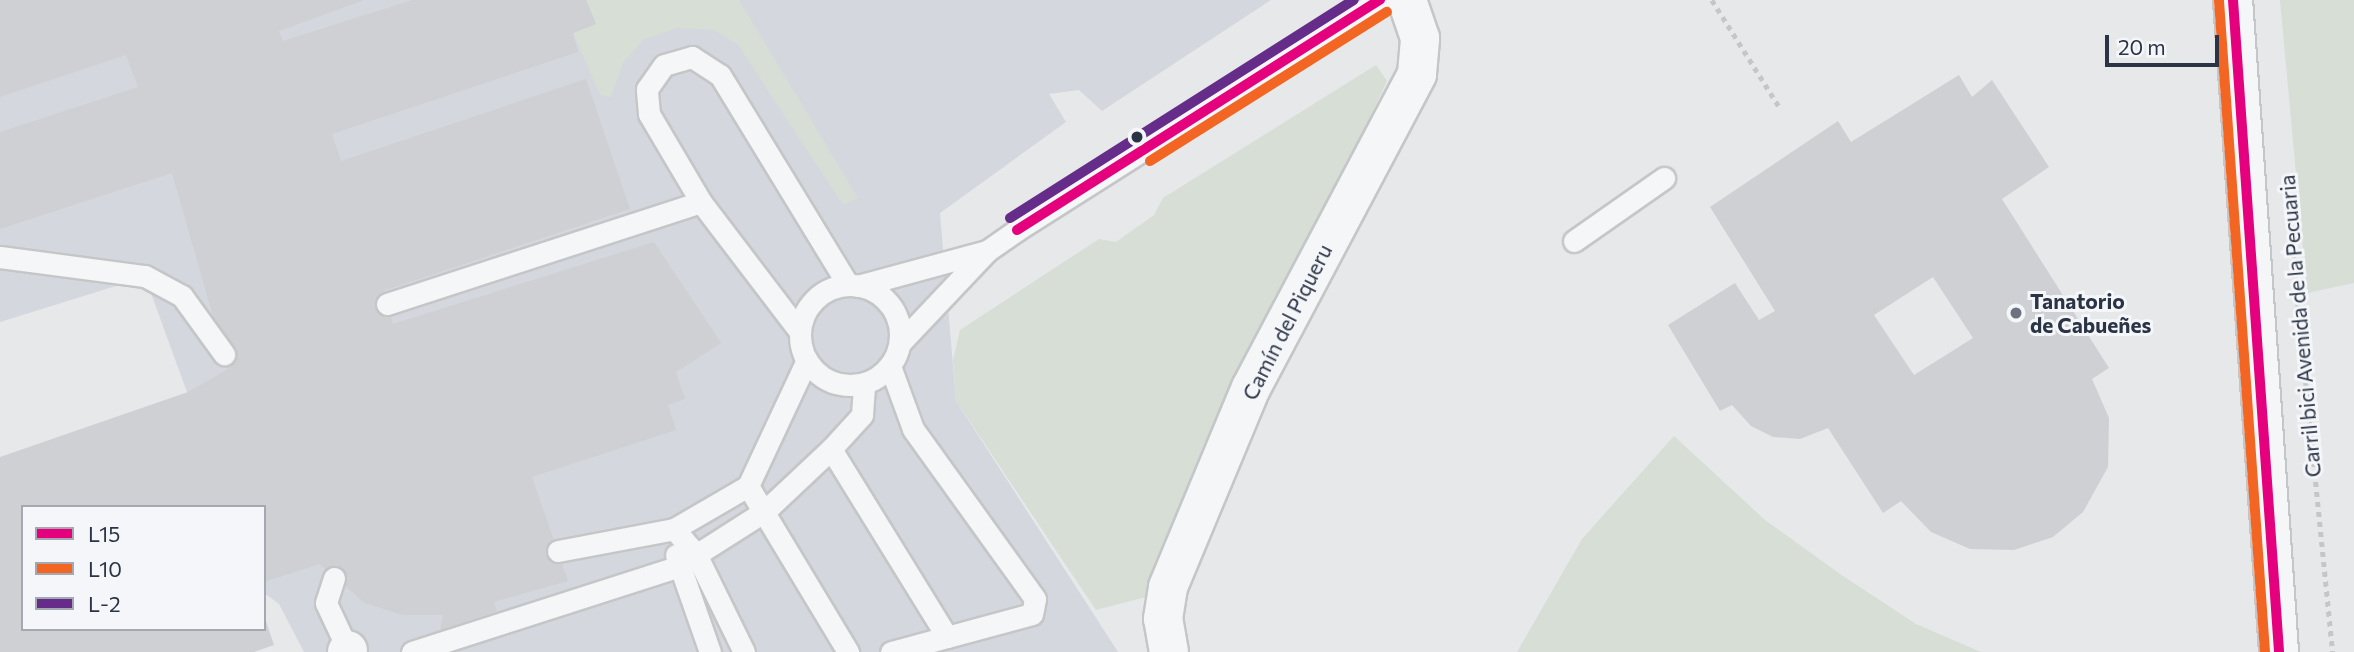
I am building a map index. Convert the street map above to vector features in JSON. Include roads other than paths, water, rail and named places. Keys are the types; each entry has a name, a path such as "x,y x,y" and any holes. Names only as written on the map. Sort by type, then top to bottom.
{"street":[{"name":"Camín del Piqueru","path":"1169,652 1163,619 1168,587 1251,388 1417,74 1420,38 1407,0"},
{"path":"2233,0 2278,652"}],"lane":[{"path":"900,343 886,300 853,286 720,75 692,57 664,65 647,89 649,114 701,202 800,332 807,360 831,382 864,384 890,366 900,343 987,251 1380,0"},
{"path":"1574,241 1664,178"},
{"path":"387,303 701,202"},
{"path":"800,332 821,295 987,251"},
{"path":"0,257 145,276 182,296 224,354"},
{"path":"558,551 674,529 748,486 807,360"},
{"path":"890,366 913,429 1035,599 1032,614 891,652"},
{"path":"412,652 677,566 765,511 831,449 862,415 864,384"},
{"path":"831,449 947,637"},
{"path":"748,486 848,652"},
{"path":"674,529 696,554 744,652"},
{"path":"674,529 677,566 710,652"},
{"path":"334,578 326,603 348,651"}],"place":[{"name":"Tanatorio de Cabueñes","path":"2016,313"}]}
